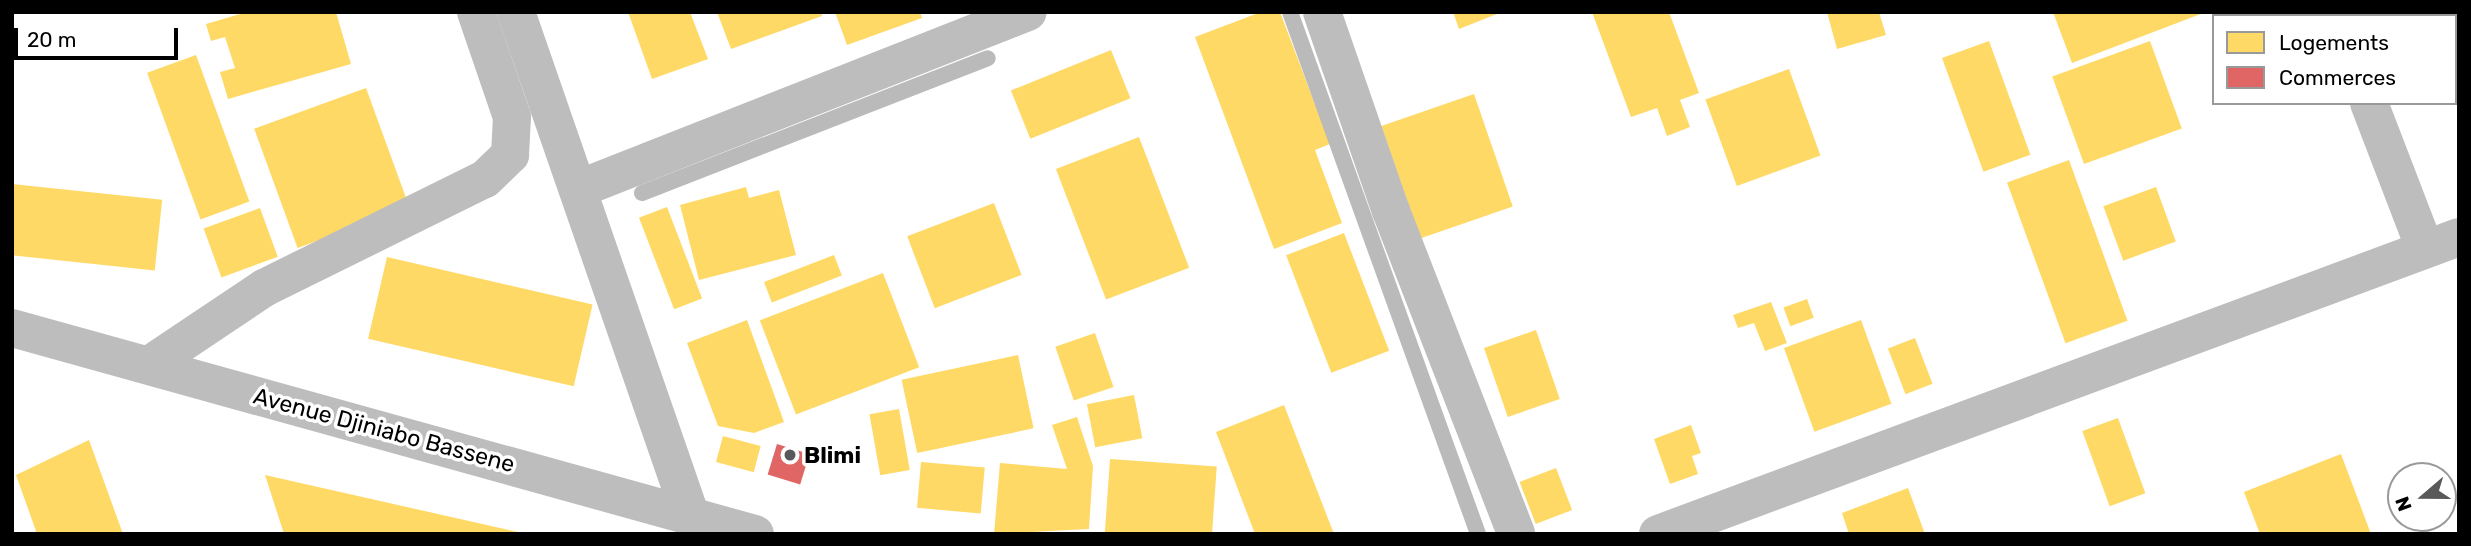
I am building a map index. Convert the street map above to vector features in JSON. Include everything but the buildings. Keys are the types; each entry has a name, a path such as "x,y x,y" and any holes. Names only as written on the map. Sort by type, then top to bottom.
{"street":[{"path":"149,365 264,288 485,179 510,155 512,117 476,12"},
{"path":"516,12 581,188 694,524"},
{"path":"581,188 1028,12"},
{"path":"1322,12 1391,211 1516,534"},
{"path":"1658,534 2442,243 2370,105"},
{"name":"Avenue Djiniabo Bassene","path":"12,328 149,365 694,524 755,534"}],"waterway":[{"path":"1290,12 1478,534"},
{"path":"642,193 988,58"}],"place":[{"name":"Blimi","path":"790,455"}]}
